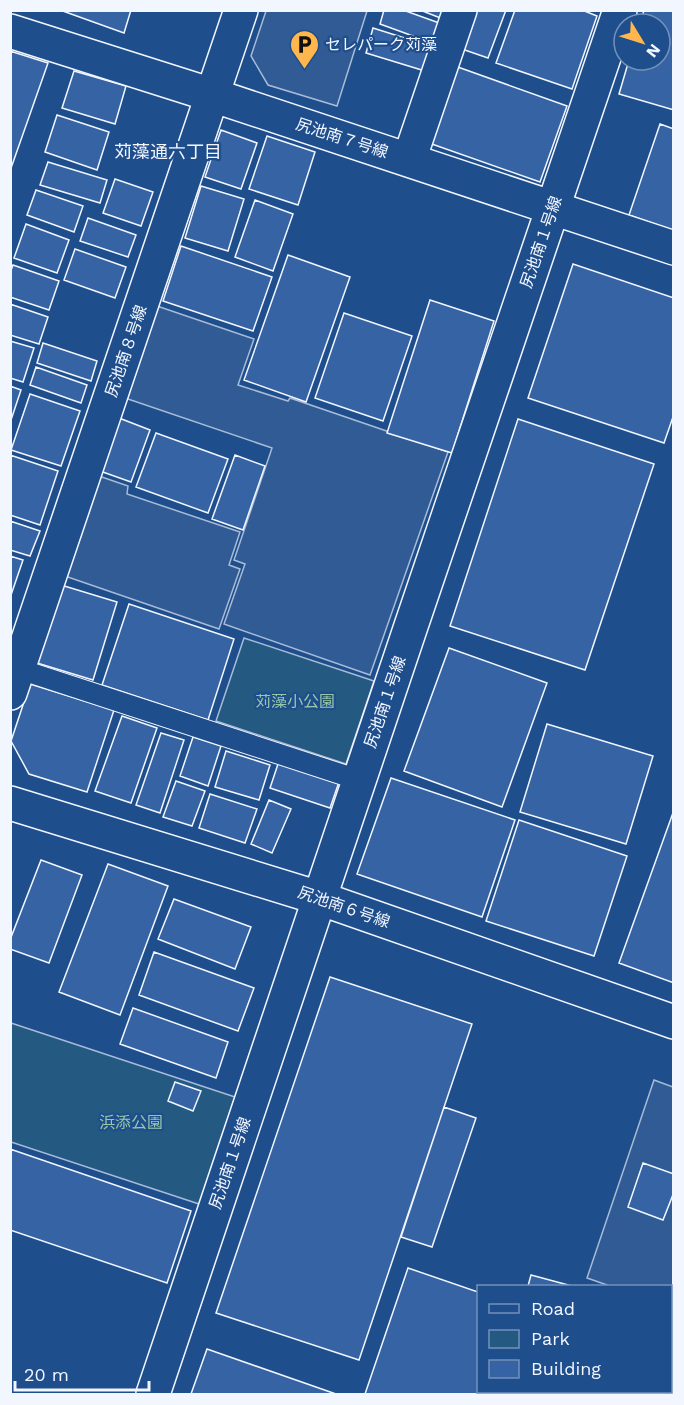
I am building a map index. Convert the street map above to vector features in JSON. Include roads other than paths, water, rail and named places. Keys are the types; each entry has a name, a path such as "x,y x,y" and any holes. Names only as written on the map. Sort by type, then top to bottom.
{"street":[{"name":"尻池南８号線","path":"15,681 241,10"},
{"path":"408,160 460,10"},
{"name":"尻池南１号線","path":"153,1395 620,10"},
{"name":"尻池南７号線","path":"10,31 212,95 674,248"},
{"name":"尻池南６号線","path":"10,803 319,898 674,1022"}],"lane":[{"path":"15,681 359,780"}],"place":[{"name":"セレパーク苅藻","path":"304,70"}],"district":[{"name":"苅藻通六丁目","path":"168,151"}],"park label":[{"name":"苅藻小公園","path":"295,701"},
{"name":"浜添公園","path":"131,1122"}]}
